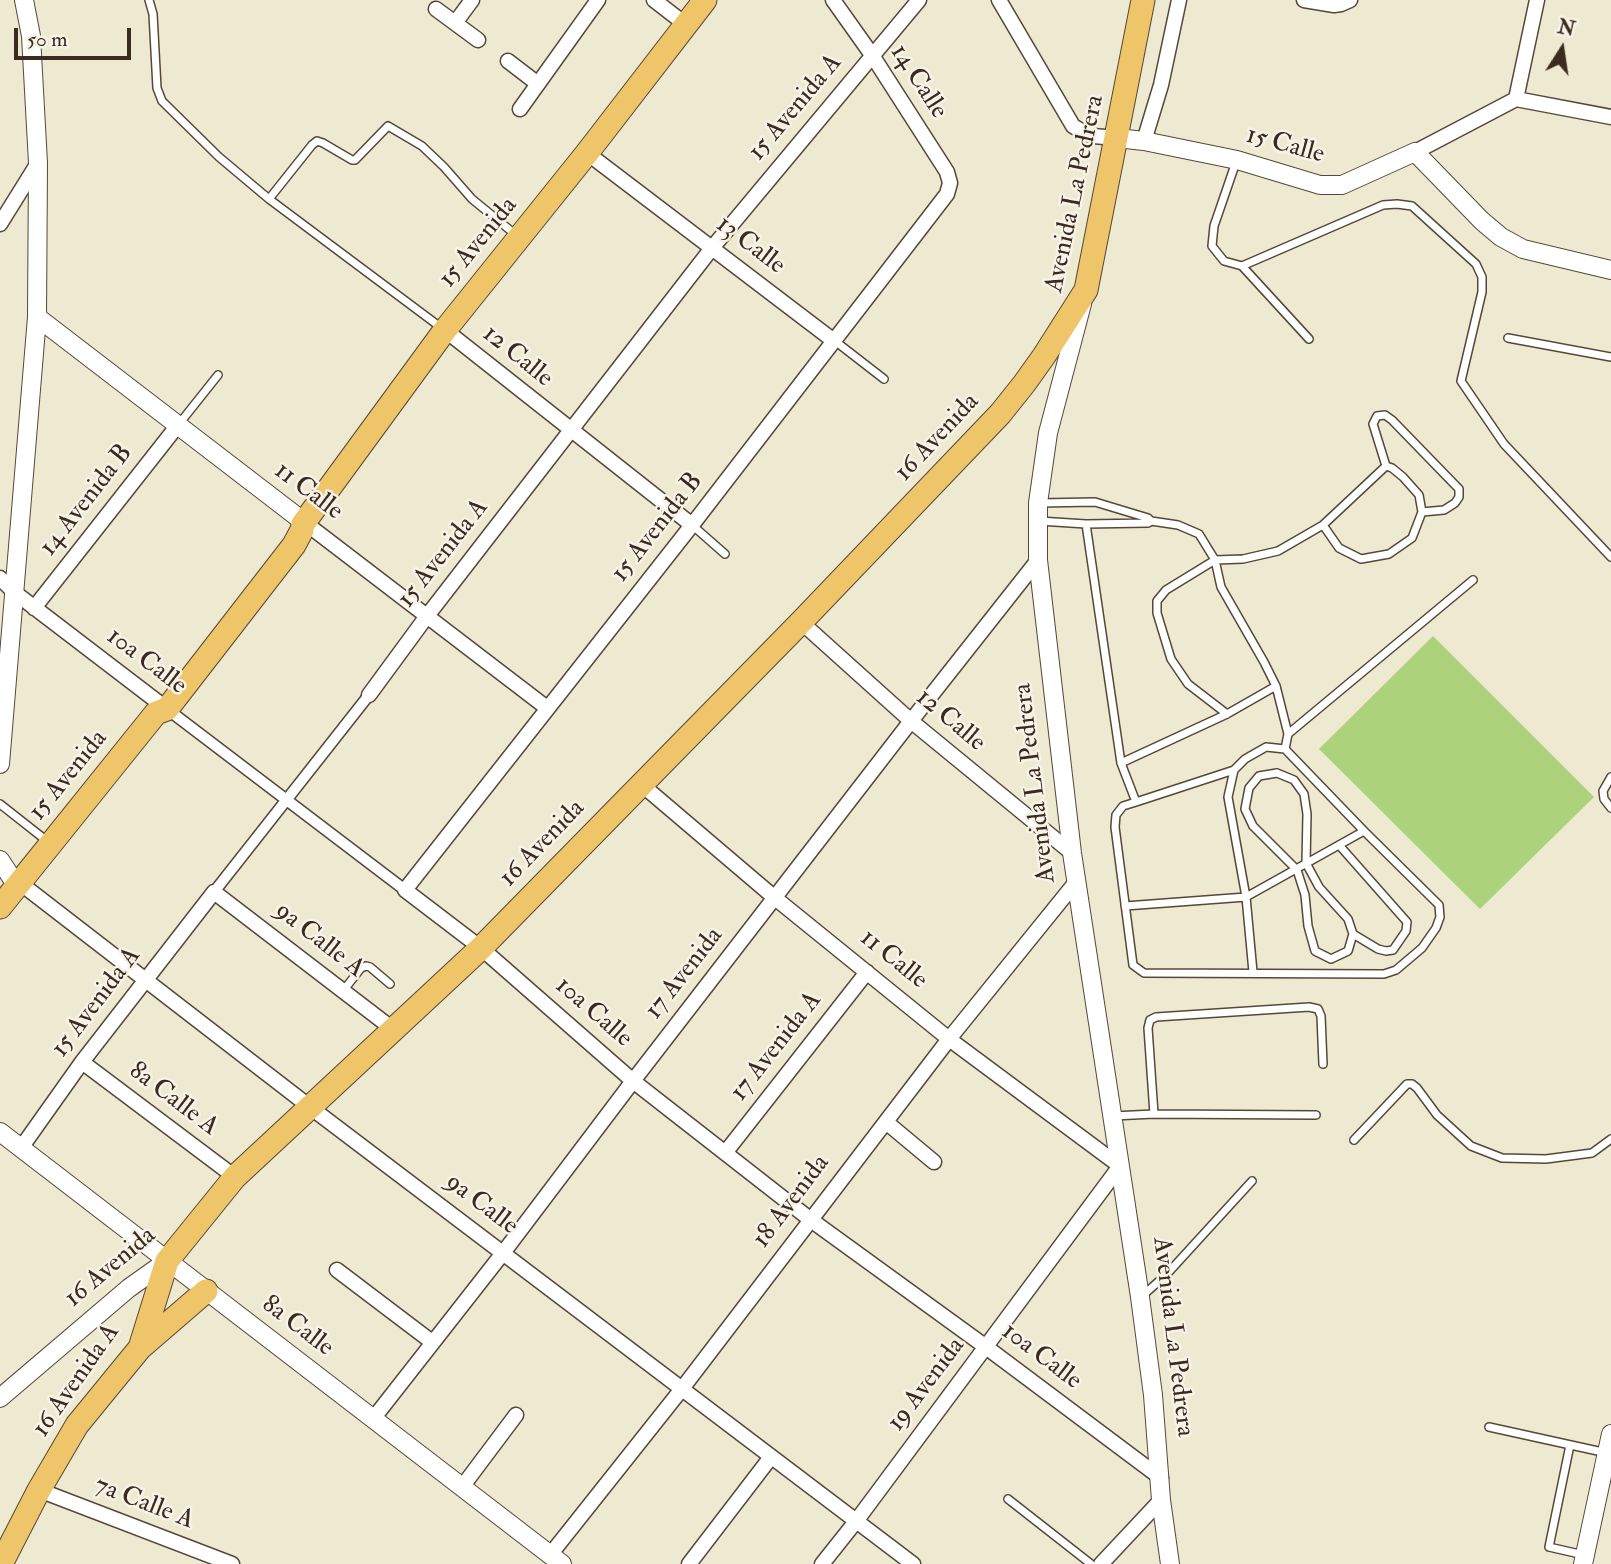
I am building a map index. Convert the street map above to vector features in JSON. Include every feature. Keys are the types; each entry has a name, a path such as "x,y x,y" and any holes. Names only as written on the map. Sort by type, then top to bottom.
{"main road":[{"name":"15 Avenida","path":"0,907 294,545 304,523 445,330 705,0"},
{"name":"Avenida La Pedrera","path":"1086,289 1143,0"},
{"name":"16 Avenida","path":"167,1261 235,1177 481,948 801,622 1000,414 1044,356 1086,289"},
{"name":"16 Avenida A","path":"1,1564 38,1490 77,1425 141,1348 167,1261"},
{"path":"141,1348 206,1291"}],"street":[{"path":"0,764 37,317 38,163 31,36 24,0"},
{"path":"455,23 472,0"},
{"path":"520,109 598,0"},
{"path":"654,0 685,24"},
{"name":"14 Calle","path":"833,0 872,55 947,172 950,183 947,194"},
{"name":"15 Avenida A","path":"22,1148 145,979 369,695 712,248 919,0"},
{"name":"15 Calle","path":"999,0 1073,126 1083,132 1093,136 1144,141 1237,160 1320,185 1342,185 1415,152 1516,99"},
{"path":"1144,141 1161,85 1180,0"},
{"path":"1304,0 1334,5 1350,0"},
{"path":"1537,0 1516,99 1611,117"},
{"path":"436,9 478,40"},
{"path":"508,61 538,84"},
{"path":"1415,152 1482,222 1501,237 1523,249 1611,270"},
{"name":"13 Calle","path":"587,153 834,341"},
{"path":"0,224 38,163"},
{"name":"15 Avenida B","path":"405,890 692,525 947,194"},
{"name":"Avenida La Pedrera","path":"1086,289 1048,433 1038,503 1038,560 1072,853 1153,1395 1161,1500 1170,1564"},
{"name":"11 Calle","path":"37,317 547,708"},
{"name":"12 Calle","path":"445,330 692,525"},
{"name":"14 Avenida B","path":"34,608 178,425"},
{"name":"17 Avenida","path":"373,1419 1038,560"},
{"name":"10a Calle","path":"0,578 161,708 481,948 633,1081 811,1220 1161,1478"},
{"name":"12 Calle","path":"801,622 911,721 1072,853"},
{"name":"11 Calle","path":"641,784 775,898 949,1039 1120,1166"},
{"path":"0,860 20,883"},
{"name":"18 Avenida","path":"556,1560 681,1390 949,1039 1076,882"},
{"name":"9a Calle","path":"20,883 681,1390 913,1564"},
{"name":"9a Calle A","path":"214,892 394,1030"},
{"name":"17 Avenida A","path":"725,1153 867,972"},
{"name":"8a Calle A","path":"82,1062 235,1177"},
{"path":"886,1122 934,1161"},
{"name":"8a Calle","path":"0,1132 556,1560"},
{"name":"19 Avenida","path":"822,1564 1120,1166"},
{"name":"16 Avenida","path":"0,1398 129,1289 167,1261"},
{"path":"337,1270 432,1342"},
{"path":"462,1487 516,1415"},
{"path":"1584,1560 1611,1434"},
{"path":"689,1564 771,1457"},
{"name":"7a Calle A","path":"38,1490 232,1564"},
{"path":"1101,1564 1161,1500"}],"lane":[{"path":"149,0 153,14 157,88 162,102 219,157 269,199 445,330"},
{"path":"269,199 317,141 355,160 388,126 422,146 472,199 519,237"},
{"path":"1237,160 1214,226 1212,246 1224,261 1242,266 1308,339"},
{"path":"1242,266 1383,205 1412,206 1476,264 1482,277 1482,292 1461,381 1504,444 1611,557"},
{"path":"1508,338 1611,357"},
{"name":"13 Calle","path":"834,341 884,379"},
{"path":"178,425 218,376"},
{"path":"1386,466 1373,424 1377,416 1385,415 1460,489 1455,503 1444,510 1422,512"},
{"path":"1323,525 1339,548 1361,559 1389,554 1412,538 1422,512 1419,495 1392,468 1386,466"},
{"path":"1227,714 1188,684 1171,659 1157,614 1157,601 1166,590 1215,560 1243,559 1278,551 1323,525 1386,466"},
{"path":"1038,503 1095,502 1151,521 1178,525 1199,534 1215,560 1221,587 1276,686 1288,734 1285,749"},
{"path":"1038,521 1086,524 1151,521"},
{"path":"1086,524 1121,763 1136,802"},
{"path":"692,525 725,554"},
{"path":"1288,734 1473,580"},
{"path":"1121,763 1227,714 1276,686"},
{"path":"1266,747 1285,749 1439,905 1440,917 1436,928 1422,947 1396,970 1384,974 1144,973 1133,965 1115,827 1116,815 1124,806 1234,770 1266,747"},
{"path":"1234,770 1228,797 1246,897 1253,972"},
{"path":"1277,773 1294,780 1304,794 1307,814 1306,863 1319,887 1348,919 1353,934 1348,951 1331,959 1315,951 1308,926 1305,895 1297,870 1253,826 1245,810 1250,788 1259,776 1277,773"},
{"path":"1611,777 1603,791 1604,799 1611,808"},
{"path":"0,804 50,844"},
{"path":"1125,906 1246,897 1364,831"},
{"path":"1339,845 1407,922 1406,930 1392,950 1378,949 1353,934"},
{"path":"344,991 361,968 366,966 390,984"},
{"path":"1154,1114 1148,1028 1150,1020 1156,1017 1309,1007 1318,1009 1321,1016 1323,1064"},
{"path":"1354,1140 1406,1084 1417,1088 1437,1115 1471,1146 1502,1158 1546,1159 1592,1153 1611,1139"},
{"path":"1112,1116 1316,1115"},
{"path":"1140,1297 1167,1274 1251,1181"},
{"path":"1489,1427 1607,1453"},
{"path":"1570,1445 1549,1547 1584,1560"},
{"path":"1008,1499 1091,1564"}],"green space":[{"path":"1433,636 1594,797 1480,909 1319,749"}]}
